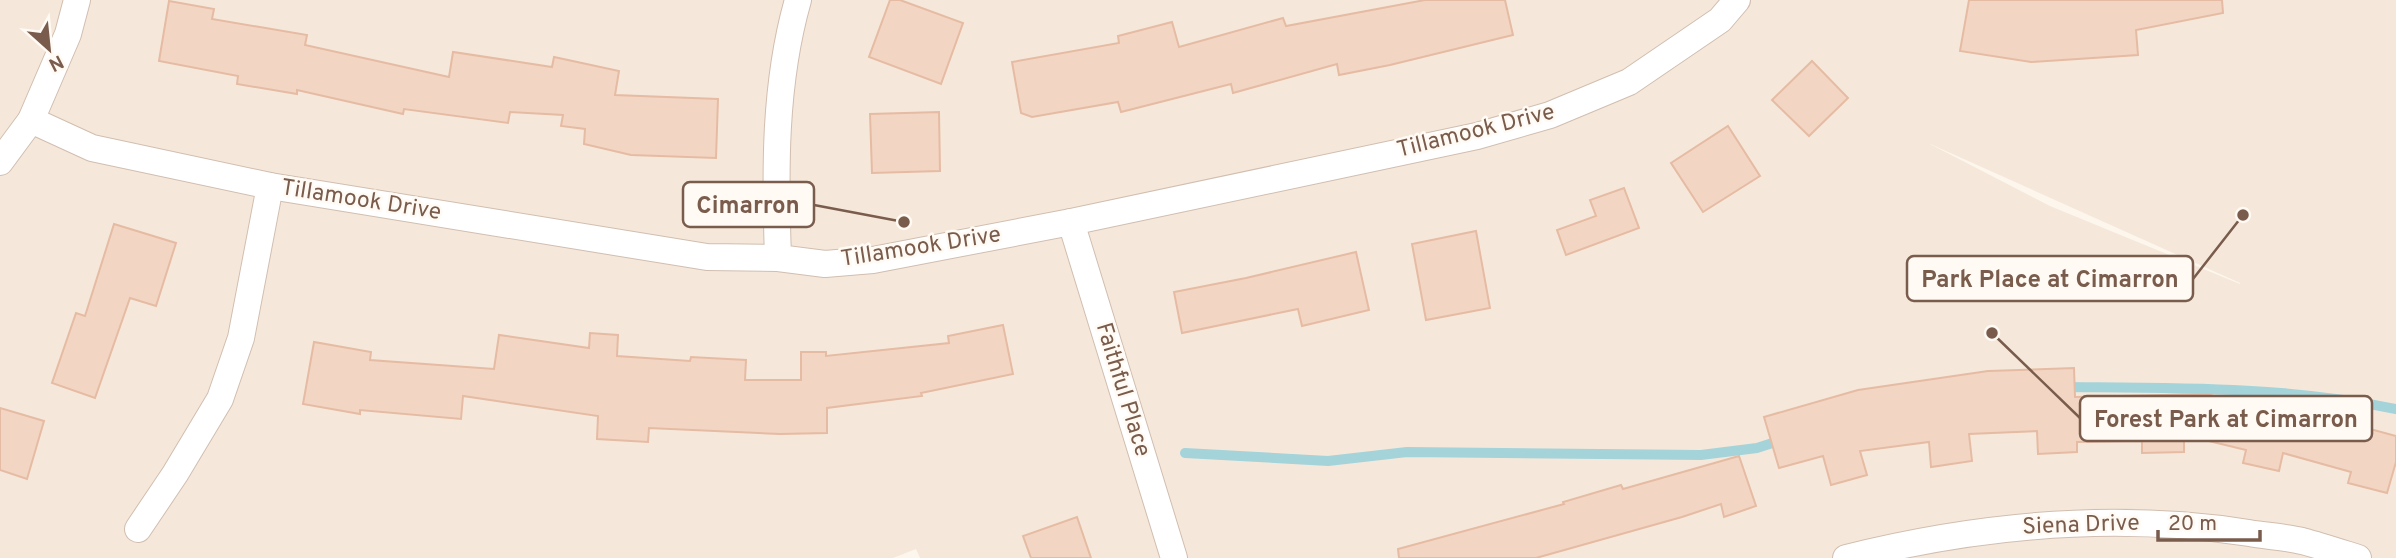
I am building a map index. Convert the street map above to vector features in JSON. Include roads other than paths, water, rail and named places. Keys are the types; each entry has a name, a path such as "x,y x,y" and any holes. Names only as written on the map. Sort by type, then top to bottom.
{"street":[{"path":"0,162 31,120 68,34 77,0"},
{"path":"778,258 775,202 779,112 790,28 798,0"},
{"name":"Tillamook Drive","path":"31,120 92,148 270,186 707,257 778,258 825,264 873,260 1071,222 1464,139 1550,115 1629,82 1720,20 1738,0"},
{"path":"138,530 220,399 240,338 270,186"},
{"name":"Faithful Place","path":"1071,222 1174,558"},
{"name":"Siena Drive","path":"1846,558 1996,529 2091,522 2201,526 2298,549 2358,558"}],"waterway":[{"path":"2060,387 2271,392 2355,401 2396,409"},
{"path":"1185,453 1328,461 1407,452 1701,455 1757,448 1785,439"}],"place":[{"name":"Park Place at Cimarron","path":"2243,215"},
{"name":"Cimarron","path":"904,222"},
{"name":"Forest Park at Cimarron","path":"1992,333"}]}
